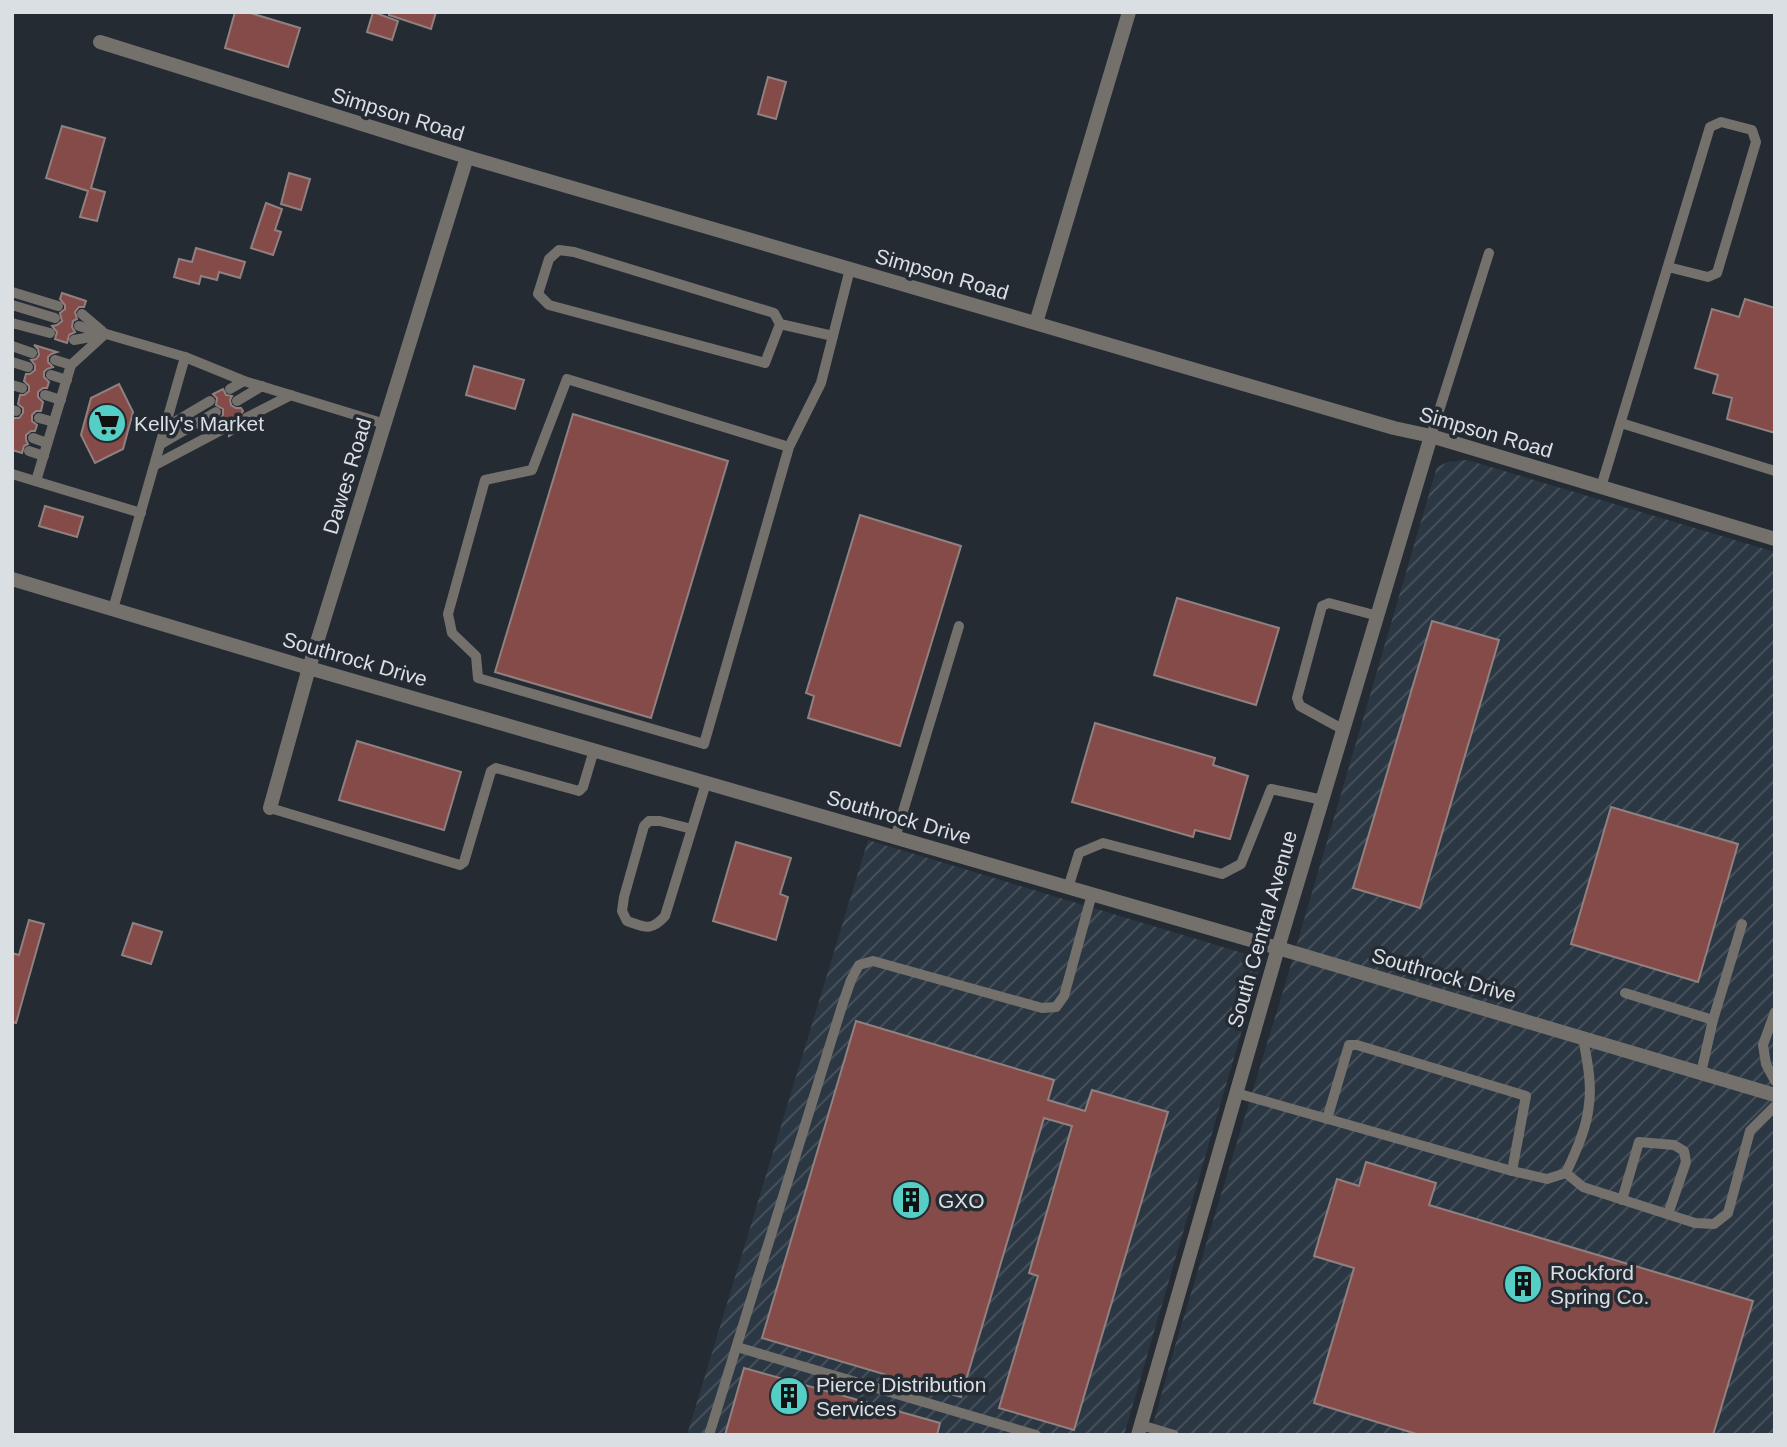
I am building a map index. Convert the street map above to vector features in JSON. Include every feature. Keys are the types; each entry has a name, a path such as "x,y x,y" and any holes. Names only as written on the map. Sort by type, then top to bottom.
{"street":[{"path":"1036,323 1129,12"},
{"name":"Simpson Road","path":"100,42 467,158 1394,428 1431,436 1775,539"},
{"name":"Dawes Road","path":"270,808 309,668 467,158"},
{"name":"South Central Avenue","path":"1139,1430 1278,948 1431,436"},
{"name":"Southrock Drive","path":"12,579 1775,1095"}],"lane":[{"path":"1601,487 1710,127 1721,122 1752,130 1756,142 1717,273 1708,277 1668,267"},
{"path":"780,324 765,363 549,305 538,295 549,259 559,250 567,251 774,313 780,324 833,336"},
{"path":"1431,436 1489,253"},
{"path":"789,447 567,379 532,471 485,480 448,614 452,632 476,656 478,678 704,744 789,447 821,383 850,269"},
{"path":"12,292 58,306"},
{"path":"12,305 54,318"},
{"path":"82,314 105,334"},
{"path":"12,323 50,333"},
{"path":"79,326 185,357 244,381 385,424"},
{"path":"75,340 105,334"},
{"path":"36,481 71,365 105,334"},
{"path":"12,346 32,352"},
{"path":"113,610 185,357"},
{"path":"55,360 71,365"},
{"path":"12,362 28,368"},
{"path":"51,375 67,380"},
{"path":"230,389 244,381"},
{"path":"237,401 261,386"},
{"path":"45,395 61,400"},
{"path":"246,418 291,395"},
{"path":"166,427 210,401"},
{"path":"161,444 216,412"},
{"path":"38,418 54,422"},
{"path":"1621,423 1775,471"},
{"path":"155,464 225,428"},
{"path":"33,438 47,443"},
{"path":"29,452 44,456"},
{"path":"12,474 141,513"},
{"path":"1344,730 1300,706 1297,698 1322,606 1329,603 1378,616"},
{"path":"895,838 959,626"},
{"path":"270,808 460,865 464,862 491,771 496,768 579,791 583,788 594,750"},
{"path":"692,829 660,821 649,821 644,826 624,897 622,911 627,921 647,928 657,925 665,916 692,829 706,783"},
{"path":"1068,888 1079,853 1104,843 1222,874 1241,864 1271,789 1322,800"},
{"path":"709,1435 846,993 859,965 873,961 1042,1008 1056,1007 1064,996 1091,894"},
{"path":"1701,1073 1713,1020 1742,924"},
{"path":"1625,993 1713,1020"},
{"path":"1775,1012 1763,1045 1766,1064 1775,1081"},
{"path":"1236,1093 1548,1179 1566,1172 1580,1142 1590,1105 1589,1072 1583,1038"},
{"path":"1327,1119 1349,1045 1357,1045 1526,1096 1512,1171"},
{"path":"1566,1172 1583,1187 1695,1223 1714,1224 1728,1213 1750,1131 1775,1106"},
{"path":"1622,1200 1639,1142 1674,1145 1684,1151 1686,1161 1668,1214"},
{"path":"737,1347 1036,1435"},
{"path":"1139,1430 1174,1435"}],"shaded area":[{"path":"1467,460 1775,552 1775,1435 1150,1435 1437,467 1448,462"},
{"path":"868,840 1246,954 1261,965 1124,1435 687,1435"}],"building":[{"path":"235,12 247,12 300,28 288,67 225,48"},
{"path":"373,12 398,21 392,40 367,32"},
{"path":"389,12 436,12 431,29 389,15"},
{"path":"768,77 786,82 776,119 758,114"},
{"path":"62,126 105,138 91,188 105,192 97,221 80,217 88,191 46,178"},
{"path":"289,173 310,179 301,210 281,204"},
{"path":"266,203 282,209 275,230 281,232 273,255 251,248"},
{"path":"196,248 245,262 240,278 219,272 217,280 201,276 199,284 174,277 179,259 192,262"},
{"path":"62,293 86,301 84,307 79,307 75,312 77,319 73,321 72,327 75,332 69,335 67,343 55,339 57,332 52,326 62,321 60,313 65,309 65,305 60,299"},
{"path":"1745,299 1775,308 1775,433 1727,419 1732,398 1713,393 1718,375 1695,368 1712,309 1739,317"},
{"path":"34,345 57,352 48,357 48,362 53,367 44,372 44,377 49,382 47,388 38,392 38,397 43,402 41,411 32,415 32,421 37,425 35,431 26,435 28,444 24,446 22,453 12,450 12,423 14,418 19,418 23,413 23,408 18,404 20,395 29,391 29,386 24,381 26,374 35,370 31,360 39,355"},
{"path":"474,366 524,380 515,409 466,395"},
{"name":"Kelly's Market","path":"119,384 133,412 123,449 95,463 81,435 91,398"},
{"path":"223,389 226,395 232,396 231,405 243,411 239,417 240,422 250,424 229,436 232,425 228,421 221,422 223,409 216,405 217,398 213,394"},
{"path":"573,414 728,461 651,718 495,672"},
{"path":"45,506 83,517 77,537 39,526"},
{"path":"860,515 961,546 900,746 808,718 814,696 806,693"},
{"path":"1177,598 1279,628 1256,705 1154,675"},
{"path":"1432,621 1499,640 1420,908 1353,888"},
{"path":"1095,723 1215,758 1213,765 1248,776 1230,839 1195,830 1193,837 1072,802"},
{"path":"357,741 461,772 444,830 339,800"},
{"path":"1611,807 1738,844 1698,982 1571,944"},
{"path":"736,842 791,858 780,894 788,897 776,940 713,921"},
{"path":"29,920 44,924 16,1023 12,1022 12,953 19,955"},
{"path":"133,923 162,932 151,964 122,955"},
{"name":"GXO","path":"856,1021 1054,1080 1048,1100 1085,1111 1092,1090 1168,1112 1074,1430 999,1408 1038,1276 1029,1273 1072,1126 1044,1118 961,1397 762,1338"},
{"name":"Rockford Spring Co.","path":"1366,1162 1436,1183 1429,1205 1753,1301 1713,1435 1420,1435 1314,1403 1354,1268 1314,1256 1337,1179 1359,1186"},
{"name":"Pierce Distribution Services","path":"744,1368 940,1423 937,1435 725,1435"}],"place":[{"name":"Kelly's Market","path":"107,423"},
{"name":"GXO","path":"911,1200"},
{"name":"Rockford Spring Co.","path":"1523,1284"},
{"name":"Pierce Distribution Services","path":"789,1396"}]}
